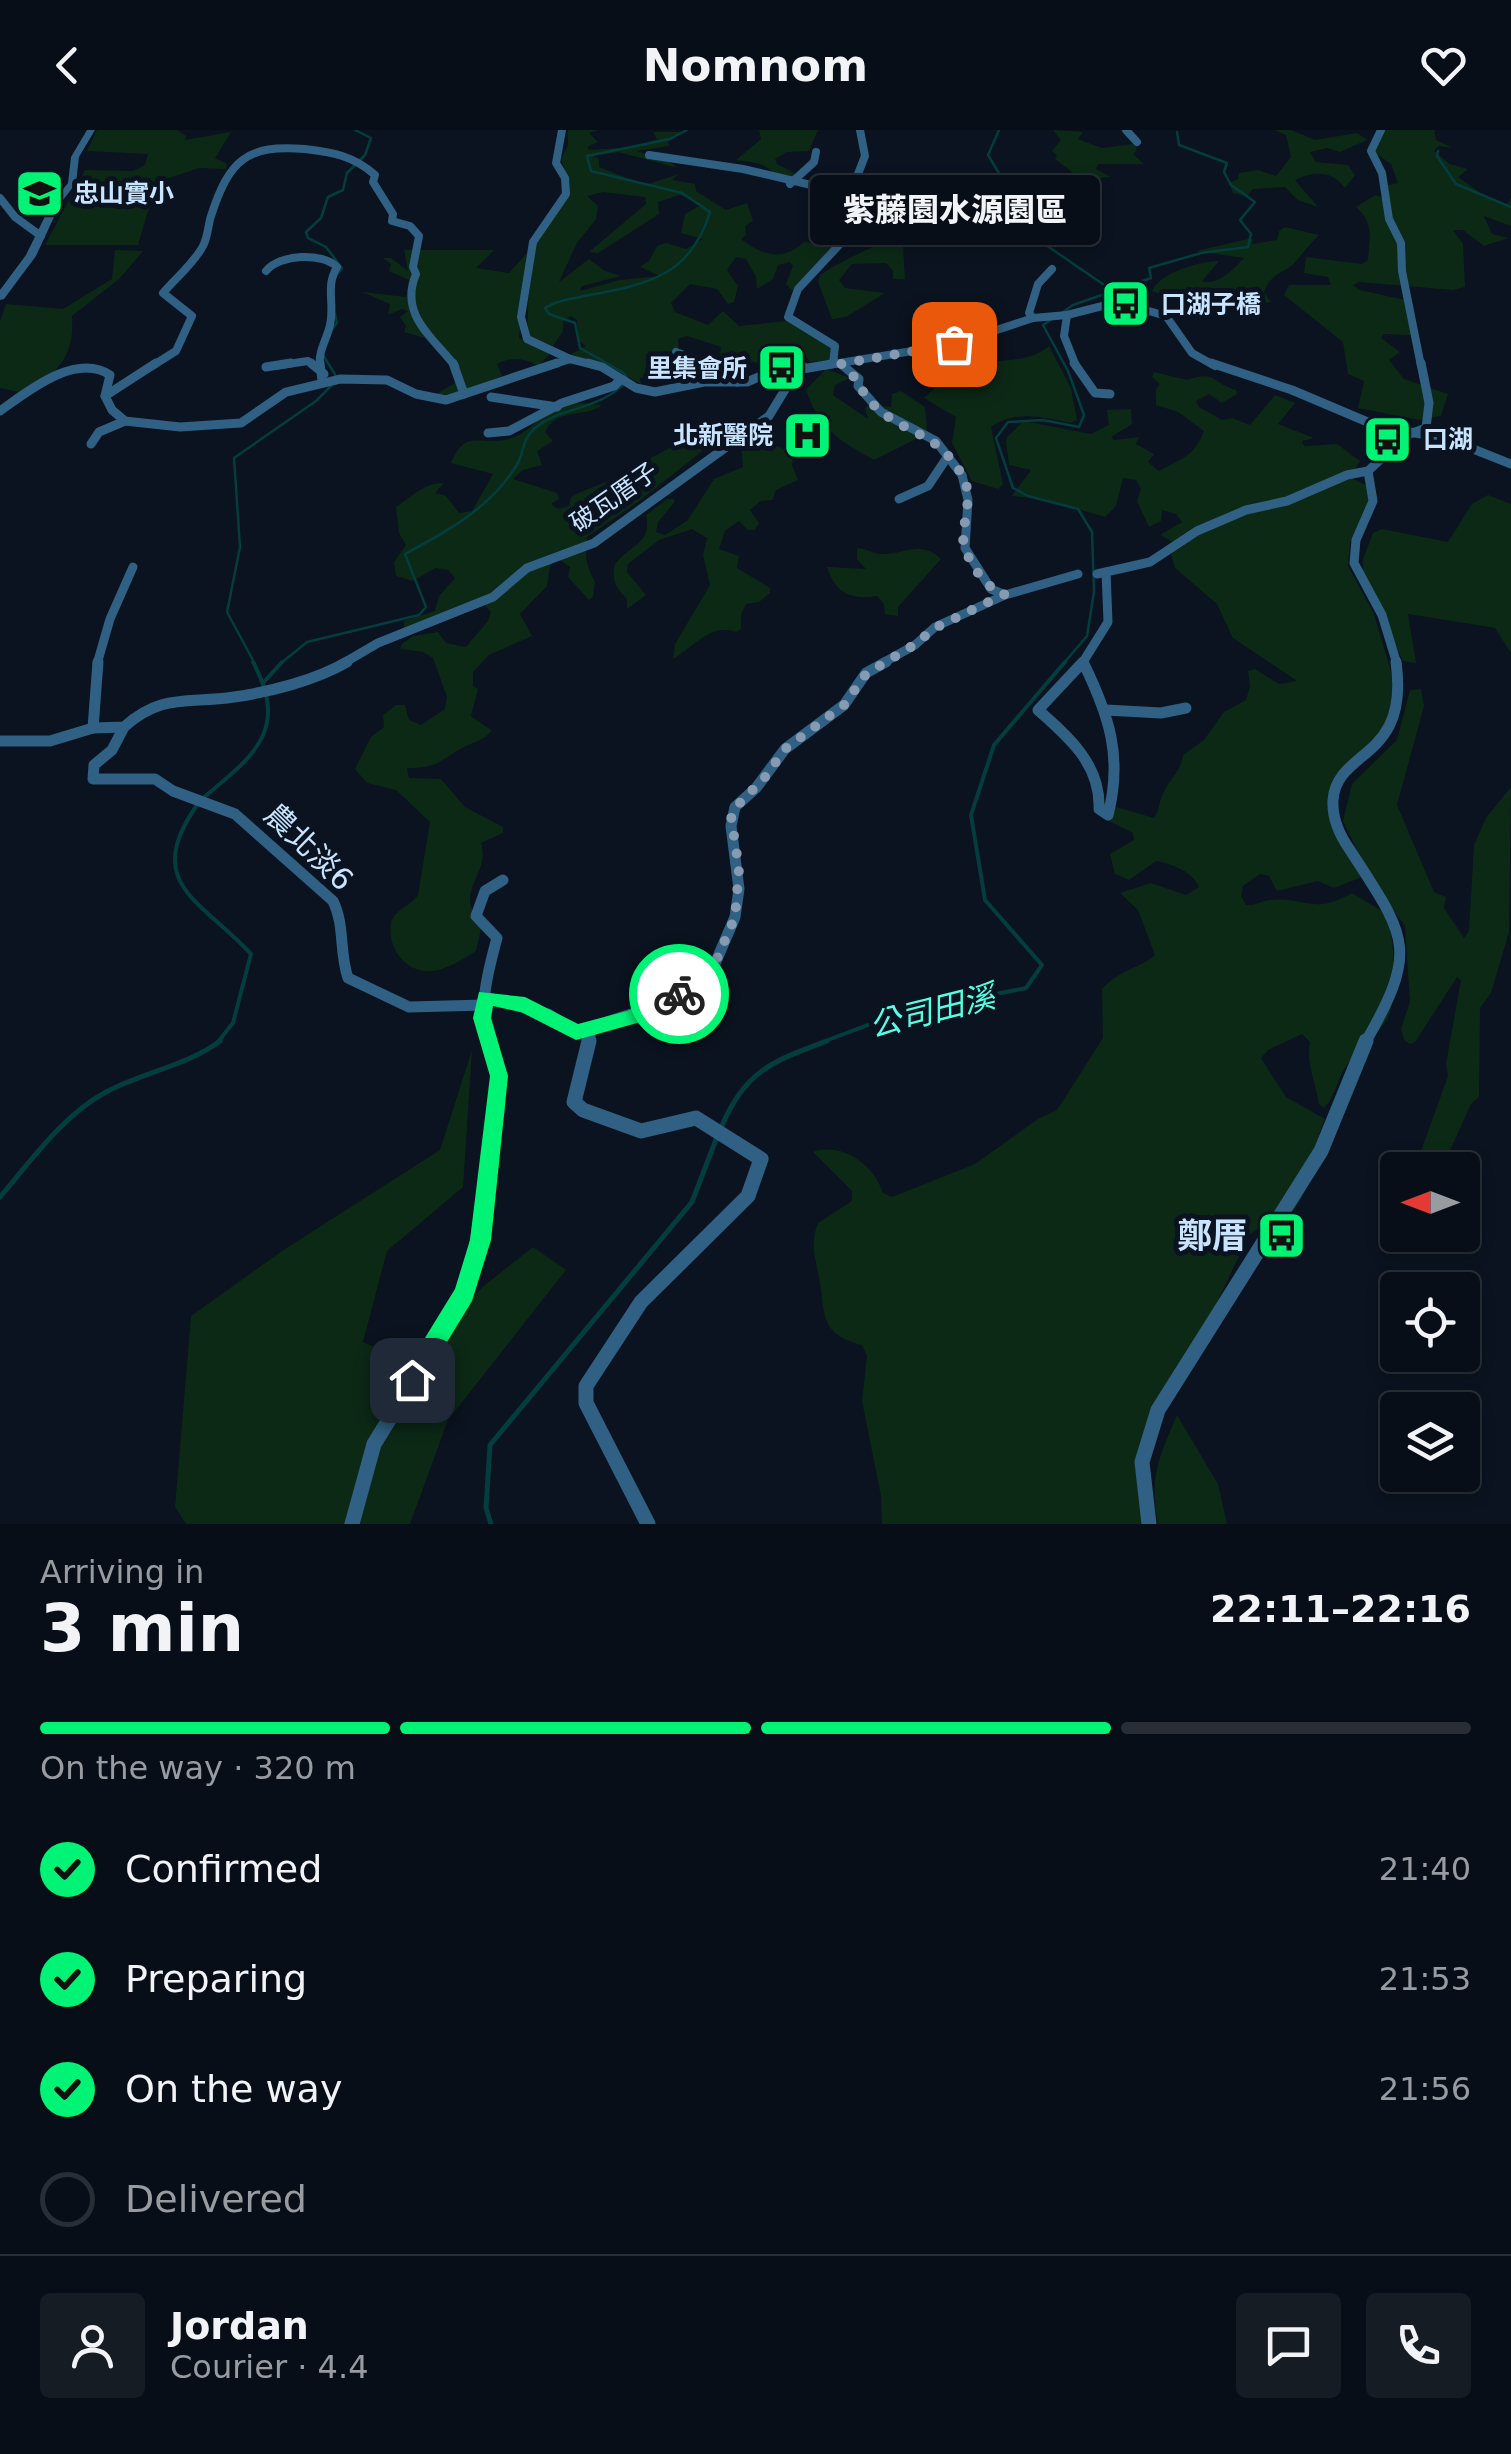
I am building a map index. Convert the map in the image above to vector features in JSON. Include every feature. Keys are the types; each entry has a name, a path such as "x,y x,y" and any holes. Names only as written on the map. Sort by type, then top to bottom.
{"street":[{"path":"0,296 31,256 72,183 75,157 91,130"},
{"path":"562,130 556,163 565,178 566,194 533,242 521,317 527,339 570,359 602,367 636,388 655,392 704,382 758,380 789,364 806,368 954,344 1038,318 1112,302 1158,312 1176,326 1192,353 1208,362 1407,434 1448,438 1511,464"},
{"path":"860,130 865,162 849,194 843,239 795,294 788,318 831,341 837,364 859,379 865,396 882,412 936,441 948,456 966,485 965,548 992,589 1005,594"},
{"path":"1126,130 1137,142"},
{"path":"1082,662 1106,710 1118,751 1118,784 1108,816 1099,809 1101,798 1094,774 1070,738 1038,710 1082,662 1108,622 1102,573 1150,562 1197,531 1246,510 1288,501 1347,475 1368,471 1407,434 1426,428 1429,403 1402,271 1402,243 1390,219 1382,173 1371,151 1381,130"},
{"path":"106,396 176,352 192,316 164,293 204,245 211,215 231,172 247,155 269,146 344,155 375,174 373,182 393,214 392,222 410,226 419,236 408,306 430,342 459,372 464,394"},
{"path":"790,184 814,162 816,152"},
{"path":"650,155 666,161 726,166 790,184 849,194"},
{"path":"0,198 15,217 40,236"},
{"path":"266,272 272,264 315,256 328,258 337,267 330,280 331,322 319,357 324,379"},
{"path":"1038,318 1029,314 1038,284 1052,269"},
{"path":"1065,315 1063,339 1073,364 1096,392 1110,394"},
{"path":"676,352 730,372 736,382"},
{"path":"91,444 99,432 125,421 170,427 240,423 286,392 324,379 388,380 435,400 454,400 570,359"},
{"path":"266,366 308,361 324,379"},
{"path":"0,410 82,366 106,369 110,375 106,396 112,410 125,421"},
{"name":"破瓦厝子","path":"124,727 144,708 162,702 254,692 331,671 378,643 492,598 527,568 594,542 768,416 791,375 806,368"},
{"path":"488,433 509,431 620,380"},
{"path":"491,397 557,406"},
{"path":"899,500 928,486 948,456"},
{"path":"1149,1524 1142,1484 1146,1443 1173,1381 1324,1147 1354,1068 1400,977 1402,957 1395,918 1344,836 1333,799 1337,786 1379,745 1396,717 1400,680 1378,606 1354,563 1355,550 1376,506 1376,489 1368,471"},
{"path":"93,728 100,706 95,678 103,632 133,567"},
{"path":"485,1001 536,1010 576,1032 591,1031 668,1002 714,966 735,917 739,888 731,816 785,749 844,705 866,674 935,628 1005,594 1078,574"},
{"path":"1106,710 1161,713 1186,708"},
{"path":"0,741 50,741 93,728 124,727"},
{"name":"農北淡6","path":"124,727 112,750 94,766 93,779 155,780 173,791 235,814 333,900 340,915 340,956 348,978 409,1007 485,1001"},
{"path":"352,1524 374,1444 444,1331 474,1270 499,1076 482,1018 489,960 497,938 476,916 486,890 503,880"},
{"path":"591,1031 574,1090 574,1102 583,1110 642,1131 696,1118 762,1159 748,1196 641,1302 586,1386 586,1403 648,1524"}],"green space":[{"path":"97,130 177,130 186,136 185,140 231,132 215,158 227,164 226,169 199,168 148,185 151,201 138,245 45,245 85,170 133,171 145,165 148,154 87,151"},
{"path":"568,130 598,130 589,133 598,142 587,147 589,150 634,147 657,139 653,132 683,132 668,140 669,146 637,151 678,168 618,152 593,156 599,159 599,167 645,185 679,174 672,180 695,184 696,191 726,210 747,203 753,221 745,226 746,235 741,239 763,252 787,253 804,242 839,247 792,291 786,284 793,266 790,262 778,265 773,279 757,289 756,277 746,259 736,257 727,270 738,286 734,302 728,304 717,289 690,284 671,303 675,312 708,325 723,311 739,326 787,321 834,347 830,360 810,362 804,354 781,356 782,365 765,375 763,364 720,355 721,347 687,336 678,339 679,347 668,355 685,363 674,370 640,378 641,384 604,364 569,355 586,346 578,340 577,320 571,316 563,321 563,331 553,346 527,336 534,249 539,235 565,201 566,177 561,159 568,145","holes":["603,192 645,197 646,204 589,252 598,253 659,214 658,202 680,195 701,205 685,214 681,233 703,239 686,249 666,243 657,246 649,261 640,267 660,276 620,280 580,291 582,286 621,276 605,271 589,259 559,282 577,243 596,219 598,206 587,196"]},
{"path":"759,130 818,130 809,151 787,152 775,159 798,175 786,180 762,165 736,160 761,139"},
{"path":"1053,130 1083,132 1078,139 1102,148 1134,144 1137,150 1133,154 1144,164 1098,164 1096,169 1111,177 1081,179 1055,159 1057,155 1052,151 1061,140"},
{"path":"1275,130 1291,130 1315,140 1357,133 1367,140 1340,152 1327,148 1310,152 1316,162 1348,165 1355,175 1345,188 1334,178 1321,174 1295,180 1318,207 1298,200 1285,187 1253,189 1247,196 1233,193 1229,183 1238,179 1239,173 1258,170 1276,176 1291,157 1286,135"},
{"path":"1382,130 1434,130 1436,140 1453,148 1438,146 1434,151 1450,164 1468,169 1458,177 1486,197 1508,204 1511,198 1511,226 1484,216 1492,234 1508,238 1484,246 1463,230 1453,230 1463,244 1465,287 1453,290 1359,282 1353,285 1405,300 1411,335 1384,334 1381,338 1400,352 1389,360 1404,379 1448,394 1441,416 1419,420 1358,408 1364,381 1348,374 1343,342 1284,295 1289,285 1331,285 1328,277 1304,273 1306,257 1362,264 1368,260 1368,226 1356,207 1375,195 1384,198 1388,185 1398,183 1391,164 1374,152"},
{"path":"896,185 910,192 933,191 926,195 930,202 917,212 916,232 903,245 905,279 893,279 893,271 886,263 852,264 839,280 845,288 885,293 846,317 832,319 818,282 820,275 903,230 905,219 890,203"},
{"path":"1285,227 1319,235 1294,264 1267,285 1264,292 1271,302 1244,306 1206,296 1200,303 1183,309 1172,298 1152,291 1171,274 1201,263 1219,261 1202,281 1219,279 1244,258 1196,251 1248,239 1253,239 1252,244 1277,240 1279,231"},
{"path":"115,250 143,251 119,279 72,316 71,342 62,362 24,393 0,388 0,321 6,304 63,309 112,279"},
{"path":"404,250 494,250 476,268 509,273 528,252 519,338 551,353 538,366 518,359 502,361 497,364 502,376 453,397 435,395 458,381 458,375 425,338 404,332 406,326 400,317 408,311 402,309 388,315 390,304 362,292 406,297 409,280 389,271 391,264 383,258 391,258 408,271"},
{"path":"1049,346 1071,388 1077,420 1070,423 1020,417 991,427 1003,484 998,489 972,481 952,443 956,417 924,398 964,370 1025,358"},
{"path":"826,369 850,378 835,385 833,395 868,419 868,405 891,407 892,394 901,391 925,407 927,429 920,437 874,460 862,453 832,432 811,403 806,390"},
{"path":"1154,372 1187,380 1209,377 1236,390 1237,394 1222,403 1209,394 1196,401 1199,407 1222,420 1232,418 1250,425 1275,395 1295,403 1278,424 1314,438 1302,441 1304,446 1337,444 1360,461 1350,477 1367,486 1372,513 1350,542 1348,566 1374,614 1394,682 1390,727 1335,787 1330,806 1362,877 1334,888 1318,881 1277,891 1269,876 1260,874 1243,886 1241,896 1246,905 1282,899 1318,904 1352,893 1387,914 1394,969 1390,1012 1349,1062 1324,1108 1319,1104 1311,1072 1310,1042 1302,1034 1268,1050 1261,1058 1286,1097 1325,1119 1301,1199 1279,1226 1263,1225 1249,1235 1154,1435 1141,1484 1148,1524 882,1524 881,1496 862,1401 867,1356 862,1345 837,1335 826,1320 814,1250 818,1223 852,1201 852,1191 813,1152 835,1150 856,1158 872,1173 883,1193 892,1197 975,1164 1057,1110 1103,1038 1102,989 1155,955 1138,910 1120,893 1151,883 1186,895 1199,887 1187,873 1156,861 1129,880 1115,874 1110,854 1134,840 1133,833 1105,819 1109,805 1154,818 1183,755 1204,740 1224,712 1246,700 1250,686 1248,671 1255,669 1279,684 1297,681 1233,638 1217,604 1175,568 1171,555 1175,543 1160,535 1182,522 1176,514 1162,510 1161,521 1149,527 1137,501 1141,489 1136,480 1123,478 1116,506 1105,517 1043,499 1012,496 1031,470 1009,465 1007,438 1023,421 1091,434 1109,425 1107,410 1131,409 1132,424 1111,437 1114,440 1139,437 1136,444 1154,454 1148,462 1159,471 1191,452 1204,431 1178,412 1156,405 1160,384 1152,377"},
{"path":"573,402 602,405 550,424 545,432 553,441 537,451 542,465 523,470 513,479 557,493 559,499 551,504 558,509 569,506 571,497 694,436 739,422 587,537 586,559 595,582 593,597 589,600 568,577 570,567 558,559 550,566 547,586 520,614 532,636 489,655 473,672 473,686 478,689 471,716 492,731 437,763 407,768 409,778 441,779 465,807 503,827 503,833 481,843 483,859 470,898 481,929 476,951 443,969 422,971 406,963 395,950 391,923 395,914 418,895 430,822 396,790 367,783 355,769 371,737 384,727 383,715 396,705 405,705 409,720 421,725 445,709 447,697 433,658 423,652 400,649 402,644 413,636 438,632 446,643 466,647 491,612 484,604 404,630 404,621 435,611 439,596 455,578 448,570 435,568 413,581 396,576 394,562 406,545 399,533 396,507 424,488 444,483 435,493 446,496 459,513 472,511 493,474 451,463 456,452 467,442 511,438 530,428 549,406"},
{"path":"759,432 766,441 794,454 792,465 798,480 776,490 772,500 761,501 750,510 759,523 755,530 748,530 739,521 725,531 719,549 739,556 737,568 770,588 770,593 759,602 746,604 741,629 710,633 673,659 675,644 710,585 703,555 707,538 692,529 659,540 628,564 627,572 646,595 627,609 627,599 614,580 615,564 643,538 646,515 667,499 674,499 674,503 658,522 656,532 665,535 687,521 714,479 743,467 741,444"},
{"path":"1488,495 1511,504 1511,653 1495,628 1408,614 1416,663 1403,661 1363,577 1363,559 1373,533 1382,529 1448,542 1472,504"},
{"path":"857,548 880,554 920,549 941,559 898,607 898,616 885,614 884,604 877,596 852,596 835,583 827,567 866,569 857,559"},
{"path":"1421,689 1424,706 1397,805 1434,892 1446,897 1444,908 1464,938 1469,931 1474,845 1486,818 1511,787 1509,932 1491,993 1480,1008 1479,1097 1471,1104 1449,1152 1421,1152 1448,1076 1446,1064 1461,980 1457,977 1415,1042 1404,1040 1401,1029 1410,1002 1405,926 1371,879 1343,821 1352,784 1397,740 1410,690"},
{"path":"472,1050 463,1187 387,1251 363,1342 406,1362 485,1285 533,1247 566,1270 448,1420 410,1524 186,1524 175,1507 191,1316 285,1249 440,1150"},
{"path":"1177,1415 1218,1484 1227,1524 1158,1524 1157,1468"}],"waterway":[{"path":"335,277 342,268 326,247 308,238 306,232 321,218 328,197 343,190 347,173 365,155 371,138 355,130"},
{"name":"公司田溪","path":"281,663 307,642 419,615 426,607 405,554 453,527 495,493 518,463 525,441 534,429 604,398 628,380 624,373 580,348 575,323 549,314 545,308 649,281 692,250 710,212 682,193 591,171 587,156 670,139 687,130"},
{"name":"公司田溪","path":"999,130 988,155 1040,241 1113,291"},
{"path":"1113,291 1151,278 1149,268 1201,253 1248,247 1251,234 1240,220 1255,202 1231,185 1224,172 1227,163 1179,145 1177,132"},
{"path":"1438,151 1437,156 1456,184 1511,207"},
{"name":"公司田溪","path":"1060,314 1073,305 1113,291"},
{"path":"330,332 337,323 335,314"},
{"name":"公司田溪","path":"1052,319 1043,325 1068,371 1084,415 1079,427 1043,420 1008,422 996,438 1013,488 1028,496 1078,509 1092,532 1094,592 1087,636 1063,664"},
{"path":"323,355 336,376"},
{"path":"255,664 227,612 240,547 234,458 316,401 332,385"},
{"path":"203,798 251,755 267,724 264,686 253,662"},
{"name":"公司田溪","path":"820,1043 900,1013 1026,988 1042,965 985,900 971,815 994,745 1065,662"},
{"name":"公司田溪","path":"264,682 281,663"},
{"path":"197,805 181,832 175,854 177,873 197,904 251,954 233,1023 217,1043"},
{"path":"0,1197 48,1140 90,1102 120,1085 193,1057 220,1041"},
{"name":"公司田溪","path":"721,1128 740,1093 762,1071 827,1041"},
{"name":"公司田溪","path":"491,1524 486,1508 490,1445 692,1202 717,1137"}],"way so far":[{"path":"679,994 714,966 735,917 739,869 731,816 736,807 756,788 785,749 844,705 858,680 914,645 924,634 1005,594 985,581 965,548 968,500 962,475 936,441 882,412 858,386 859,379 841,364 954,344"}],"place":[{"name":"忠山實小","path":"39,193"},
{"name":"口湖子橋","path":"1126,304"},
{"name":"紫藤園水源園區","path":"954,344"},
{"name":"里集會所","path":"782,368"},
{"name":"北新醫院","path":"808,435"},
{"name":"口湖","path":"1388,439"},
{"name":"鄭厝","path":"1282,1236"}],"route":[{"path":"412,1380 464,1294 480,1240 499,1076 482,1018 485,997 525,1005 576,1032 631,1017 679,994"}]}
